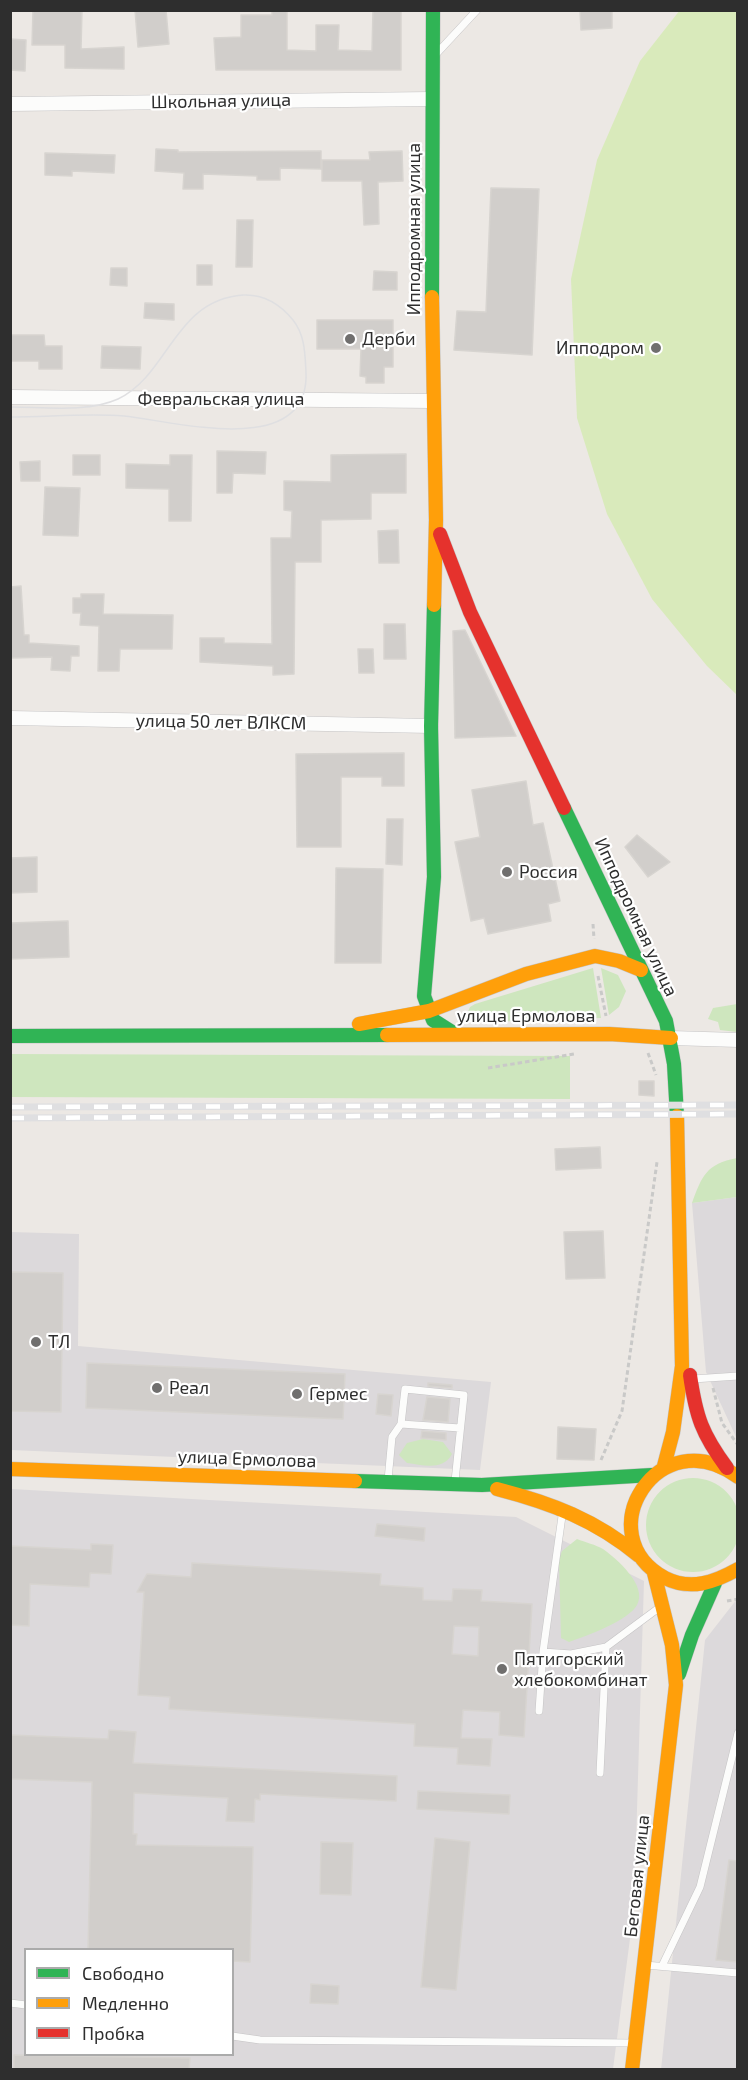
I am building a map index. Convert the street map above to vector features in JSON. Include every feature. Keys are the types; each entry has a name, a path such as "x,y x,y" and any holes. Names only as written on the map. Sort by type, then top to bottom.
{"street":[{"name":"Ипподромная улица","path":"429,1011 424,996 434,887 431,726 436,520 432,401 433,10"},
{"name":"Школьная улица","path":"10,104 431,99"},
{"name":"Февральская улица","path":"10,398 432,401"},
{"name":"Ипподромная улица","path":"436,520 470,612 666,1021 671,1038 675,1071 677,1226 684,1357 680,1408 664,1466"},
{"name":"улица 50 лет ВЛКСМ","path":"10,718 431,726"},
{"name":"улица Ермолова","path":"313,1033 429,1011 526,974 595,956 619,961 641,970"},
{"path":"429,1011 440,1026 455,1034"},
{"name":"улица Ермолова","path":"10,1036 313,1033 609,1034 738,1040"},
{"name":"Ипподромная улица","path":"684,1357 691,1379 695,1408 706,1440 732,1472"},
{"name":"улица Ермолова","path":"641,1559 633,1541 631,1521 634,1502 652,1475 664,1466 692,1460 710,1461 732,1472"},
{"name":"улица Ермолова","path":"10,1468 482,1485 652,1475"},
{"name":"улица Ермолова","path":"482,1485 563,1507 617,1537 654,1573 683,1586 715,1583 738,1569"},
{"name":"Беговая улица","path":"654,1573 664,1604 672,1645 676,1685"},
{"name":"Беговая улица","path":"632,2070 676,1685 692,1635 715,1583"}],"lane":[{"path":"432,58 477,10"},
{"path":"691,1379 738,1376"},
{"path":"388,1482 392,1437 401,1424 405,1389 464,1395 454,1484"},
{"path":"401,1424 460,1428"},
{"path":"540,1711 543,1653 563,1507"},
{"path":"543,1653 571,1654 606,1647 664,1604"},
{"path":"600,1773 606,1647"},
{"path":"662,1966 700,1887 738,1733"},
{"path":"645,1965 738,1972"},
{"path":"234,2036 260,2040 635,2043"}],"path":[{"path":"593,924 595,956 609,1034"},
{"path":"488,1068 578,1053"},
{"path":"648,1053 657,1080"},
{"path":"593,1478 622,1411 658,1155"},
{"path":"712,1378 715,1404 722,1423 738,1445"}],"shaded area":[{"path":"737,1197 737,1439 706,1372 692,1203"},
{"path":"11,1232 79,1234 78,1346 491,1382 480,1470 11,1450"},
{"path":"11,1489 516,1517 644,1581 634,1908 613,2069 11,2070"},
{"path":"737,1599 737,2069 661,2070 705,1640"}],"green space":[{"name":"Ипподpом","path":"680,10 737,11 737,695 707,666 652,599 607,514 577,418 571,279 597,160 640,61"},
{"path":"593,968 601,1018 488,1022 475,1021 467,1014 470,1007 475,1004"},
{"path":"601,968 618,975 626,991 619,1007 609,1015"},
{"path":"737,1004 737,1032 720,1030 718,1022 708,1019 713,1008"},
{"path":"11,1054 570,1056 570,1099 11,1097"},
{"path":"737,1158 737,1197 692,1203 702,1178 712,1168"},
{"path":"423,1439 443,1442 452,1454 443,1463 432,1466 407,1463 399,1455 407,1443"},
{"path":"693,1478 711,1481 726,1492 737,1507 740,1525 737,1543 726,1558 711,1569 693,1572 675,1569 660,1558 649,1543 646,1525 649,1507 660,1492 675,1481"},
{"path":"577,1539 603,1549 616,1559 635,1582 639,1598 637,1605 625,1617 569,1642 561,1638 559,1559 562,1551"}],"building":[{"path":"33,10 82,10 81,49 124,47 124,69 65,68 65,45 32,45"},
{"path":"135,10 166,10 169,44 138,47"},
{"path":"272,10 287,10 287,50 316,51 316,25 339,25 338,50 372,51 373,10 401,10 401,70 216,70 214,38 241,37 241,15 272,15"},
{"path":"580,10 612,10 612,28 581,30"},
{"path":"10,39 26,40 25,71 10,70"},
{"path":"156,149 178,150 178,152 321,151 321,169 280,168 280,180 257,180 257,176 203,174 203,189 183,189 184,173 155,171"},
{"path":"402,151 403,181 378,182 379,224 364,225 362,181 322,181 322,160 370,160 369,152"},
{"path":"45,153 115,155 114,173 72,171 72,176 45,175"},
{"path":"491,188 539,189 532,355 454,350 457,311 486,312"},
{"path":"237,220 253,220 252,267 236,267"},
{"path":"197,265 212,265 212,285 197,285"},
{"path":"111,268 127,268 127,286 110,285"},
{"path":"374,271 397,272 397,290 373,290"},
{"path":"145,303 174,304 174,320 144,318"},
{"path":"317,320 393,320 393,367 384,367 384,383 366,383 366,377 360,376 361,349 317,349"},
{"path":"10,335 44,335 45,346 62,346 62,369 39,369 39,361 10,361"},
{"path":"102,346 141,347 140,369 101,368"},
{"path":"217,451 266,452 265,474 233,473 232,493 217,493"},
{"path":"406,454 406,493 371,493 371,519 321,520 321,562 295,562 294,674 273,675 273,666 200,662 200,638 224,638 224,643 272,644 271,538 291,538 292,511 284,510 284,481 331,482 331,455"},
{"path":"73,455 100,455 100,475 73,475"},
{"path":"170,455 192,455 191,521 169,521 169,489 126,488 126,464 170,465"},
{"path":"40,461 40,481 21,481 20,462"},
{"path":"45,487 80,488 78,536 43,535"},
{"path":"398,530 399,563 379,563 378,531"},
{"path":"21,586 24,635 29,635 29,643 79,646 79,656 71,656 70,671 51,670 52,657 11,658 10,587"},
{"path":"81,594 104,594 103,614 173,615 172,649 120,649 119,671 98,671 99,626 80,625 81,613 73,613 73,598 81,598"},
{"path":"384,624 405,624 406,659 384,659"},
{"path":"465,630 516,736 455,738 453,631"},
{"path":"358,649 373,649 374,673 359,673"},
{"path":"404,753 404,786 382,786 382,777 341,777 341,847 297,847 296,754"},
{"name":"Россия","path":"526,781 533,825 543,823 560,901 548,904 551,921 488,934 484,918 471,921 455,842 480,837 472,790"},
{"path":"387,819 403,819 402,865 386,864"},
{"path":"637,835 670,862 648,877 625,847"},
{"path":"37,857 37,892 10,893 10,858"},
{"path":"336,868 383,869 381,963 335,963"},
{"path":"68,921 69,957 10,959 10,923"},
{"path":"639,1081 654,1081 654,1096 639,1095"},
{"path":"600,1147 601,1168 556,1170 555,1149"},
{"path":"603,1231 605,1278 566,1279 564,1232"},
{"name":"ТЛ","path":"10,1272 63,1273 61,1412 10,1411"},
{"path":"87,1363 345,1374 343,1419 86,1408"},
{"path":"428,1383 452,1385 452,1388 428,1386"},
{"path":"378,1394 393,1395 391,1416 376,1414"},
{"path":"427,1397 450,1399 448,1422 423,1420"},
{"path":"558,1427 596,1429 594,1460 557,1459"},
{"path":"422,1431 446,1433 446,1440 421,1438"},
{"path":"377,1524 425,1528 424,1541 375,1536"},
{"path":"91,1544 113,1545 111,1574 90,1573 89,1587 30,1584 29,1626 10,1625 10,1546 91,1550"},
{"path":"192,1563 381,1574 380,1585 423,1588 423,1600 452,1601 453,1589 482,1590 481,1601 532,1604 524,1737 499,1735 500,1712 463,1710 461,1738 492,1739 490,1766 457,1764 458,1748 414,1746 415,1724 169,1709 170,1697 138,1695 144,1592 137,1592 147,1574 191,1577","holes":["454,1626 479,1627 478,1656 452,1654"]},
{"path":"109,1730 136,1732 133,1763 397,1776 396,1801 260,1794 260,1800 255,1799 254,1822 226,1821 228,1798 134,1793 133,1834 137,1834 136,1845 253,1847 250,1962 234,1961 234,1948 88,1948 92,1782 10,1779 10,1735 108,1739"},
{"path":"418,1791 510,1795 509,1814 417,1809"},
{"path":"435,1838 470,1842 456,1990 421,1987"},
{"path":"321,1842 353,1843 351,1895 320,1894"},
{"path":"729,1860 738,1861 738,1962 716,1960"},
{"path":"311,1984 339,1986 338,2004 310,2003"},
{"path":"14,2055 190,2058 189,2070 14,2070"}],"tram line":[{"path":"10,407 79,408 118,399 135,388 187,324 202,310 220,300 243,295 265,298 283,309 297,326 304,345 306,372 301,399 286,417 263,426 235,429 205,427 110,415 10,417"}],"railway":[{"path":"10,1107 738,1105"},
{"path":"10,1118 738,1114"}],"traffic: fast":[{"path":"432,297 433,10"},
{"path":"434,605 431,726 434,877 424,996 433,1020 455,1034"},
{"path":"564,808 666,1021 674,1064 677,1116"},
{"path":"10,1036 387,1035"},
{"path":"355,1481 482,1485 652,1475"},
{"path":"679,1674 692,1635 715,1583"}],"traffic: slow":[{"path":"432,297 436,520 434,605"},
{"path":"359,1024 429,1011 526,974 595,956 619,961 641,970"},
{"path":"387,1035 609,1034 671,1038"},
{"path":"664,1466 673,1432 682,1366 677,1116"},
{"path":"738,1477 709,1463 682,1462 659,1472 642,1489 633,1512 632,1536 642,1559 665,1578 675,1582 703,1583 721,1578 738,1569"},
{"path":"10,1469 355,1481"},
{"path":"497,1489 536,1500 572,1514 606,1532 639,1556"},
{"path":"632,2070 676,1685 672,1645 654,1573"}],"traffic: jam":[{"path":"440,534 470,612 564,808"},
{"path":"690,1375 701,1424 727,1468"}],"place":[{"name":"Дерби","path":"350,339"},
{"name":"Ипподpом","path":"656,348"},
{"name":"Россия","path":"507,872"},
{"name":"ТЛ","path":"36,1342"},
{"name":"Реал","path":"157,1388"},
{"name":"Гермес","path":"297,1394"},
{"name":"Пятигорский хлебокомбинат","path":"502,1669"}]}
